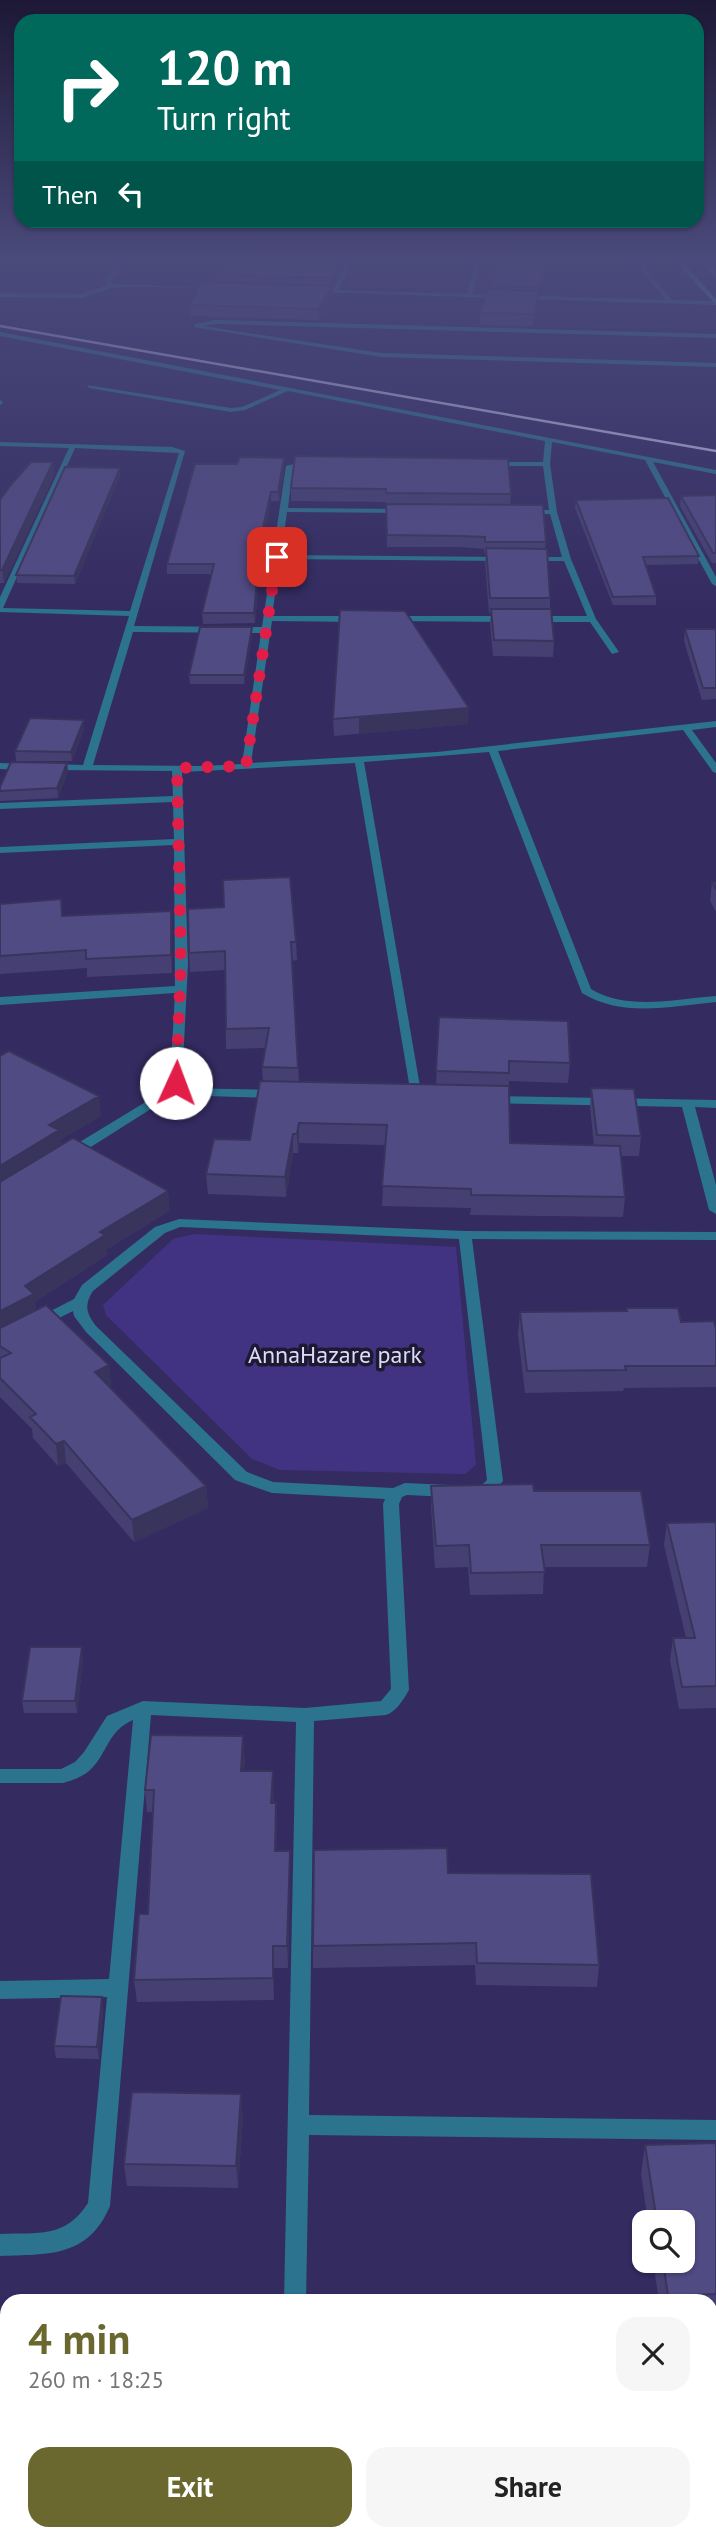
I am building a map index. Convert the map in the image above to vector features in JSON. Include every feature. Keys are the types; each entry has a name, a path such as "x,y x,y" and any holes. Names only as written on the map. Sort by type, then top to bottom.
{"street":[{"path":"228,378 716,472"},
{"path":"89,386 231,410 243,409 288,389"},
{"path":"548,440 546,464 553,512 567,559 592,619 615,652"},
{"path":"0,443 172,449 183,452 87,767"},
{"path":"73,446 0,608 134,614"},
{"path":"648,459 716,584"},
{"path":"246,766 290,466 316,463"},
{"path":"478,464 546,464"},
{"path":"284,510 419,511"},
{"path":"513,511 553,512"},
{"path":"277,557 512,559"},
{"path":"701,558 716,557"},
{"path":"526,559 567,559"},
{"path":"268,618 376,619"},
{"path":"389,619 592,619"},
{"path":"129,629 266,630"},
{"path":"0,766 246,766 492,748 716,724"},
{"path":"685,727 716,770"},
{"path":"492,748 586,991 607,1003 716,999"},
{"path":"359,759 416,1098"},
{"path":"60,1161 169,1091 176,1083 181,964 177,768"},
{"path":"0,806 178,799"},
{"path":"0,850 178,842"},
{"path":"0,1001 179,989"},
{"path":"169,1091 292,1095"},
{"path":"470,1100 716,1104"},
{"path":"688,1105 716,1210"},
{"path":"23,1331 79,1302 87,1288 160,1230 180,1223 465,1235 716,1236"},
{"path":"79,1302 81,1317 91,1329 242,1476 272,1487 395,1494 405,1489 477,1493 487,1489 495,1481 465,1235"},
{"path":"0,1776 63,1776 81,1767 113,1721 143,1708 305,1715 386,1708 400,1690 391,1504 395,1494"},
{"path":"0,2245 68,2241 89,2225 99,2206 143,1708"},
{"path":"295,2294 305,1715"},
{"path":"0,1990 118,1988"},
{"path":"298,2125 716,2130"}],"green space":[{"name":"AnnaHazare park","path":"194,1234 456,1247 476,1465 465,1474 280,1470 252,1459 106,1315 103,1305 173,1239"}],"building":[{"path":"295,456 508,459 511,494 386,493 386,489 291,488"},
{"path":"240,457 284,458 278,492 271,492 261,536 254,613 202,613 214,564 167,564 195,464 237,464"},
{"path":"31,462 53,462 0,570 0,500"},
{"path":"65,467 120,468 74,576 16,575"},
{"path":"716,495 716,553 713,553 681,496"},
{"path":"668,498 699,556 643,557 656,596 613,597 576,500"},
{"path":"386,504 543,505 546,542 485,542 485,537 387,535"},
{"path":"486,548 547,549 550,598 490,598"},
{"path":"491,609 551,609 554,641 494,640"},
{"path":"340,610 405,611 469,708 333,719"},
{"path":"200,627 252,627 244,675 189,675"},
{"path":"685,629 716,629 716,688 703,688"},
{"path":"30,718 84,720 71,752 15,751"},
{"path":"11,762 67,763 57,788 0,791"},
{"path":"290,877 296,942 291,942 298,1068 262,1067 269,1028 226,1029 225,951 189,953 188,909 224,907 223,880"},
{"path":"61,899 62,916 171,911 171,955 86,959 86,950 0,956 0,904"},
{"path":"439,1017 568,1021 570,1063 509,1061 509,1073 436,1071"},
{"path":"9,1051 99,1096 49,1125 59,1130 0,1166 0,1056"},
{"path":"260,1081 509,1086 510,1143 620,1146 625,1197 471,1195 471,1189 382,1186 387,1125 299,1123 297,1134 293,1134 285,1177 206,1174 214,1139 250,1140"},
{"path":"591,1088 634,1089 641,1136 597,1135"},
{"path":"73,1138 168,1191 100,1232 105,1235 25,1286 34,1294 0,1311 0,1182"},
{"path":"46,1305 109,1365 95,1372 206,1486 132,1520 64,1441 56,1444 30,1417 36,1414 0,1378 0,1358 11,1353 0,1346 0,1328"},
{"path":"626,1308 678,1308 681,1322 714,1321 716,1366 625,1366 626,1370 527,1371 520,1312 627,1311"},
{"path":"533,1484 534,1491 641,1491 650,1545 541,1545 545,1572 471,1573 469,1545 436,1546 431,1486"},
{"path":"716,1522 716,1686 682,1687 673,1638 695,1638 667,1523"},
{"path":"30,1647 82,1647 75,1701 22,1701"},
{"path":"151,1735 243,1736 241,1771 273,1771 271,1803 276,1803 275,1851 290,1851 287,1946 273,1946 273,1978 134,1980 139,1914 148,1914 154,1790 145,1790"},
{"path":"447,1848 448,1873 591,1874 599,1965 477,1963 476,1943 313,1946 314,1850"},
{"path":"61,1996 102,1997 97,2047 54,2046"},
{"path":"132,2092 241,2094 236,2166 124,2164"},
{"path":"716,2143 716,2294 668,2294 665,2273 695,2273 695,2210 655,2210 645,2145"}],"railway":[{"path":"295,378 716,451"}],"route":[{"path":"176,1083 181,964 177,768 246,766 277,557"}]}
